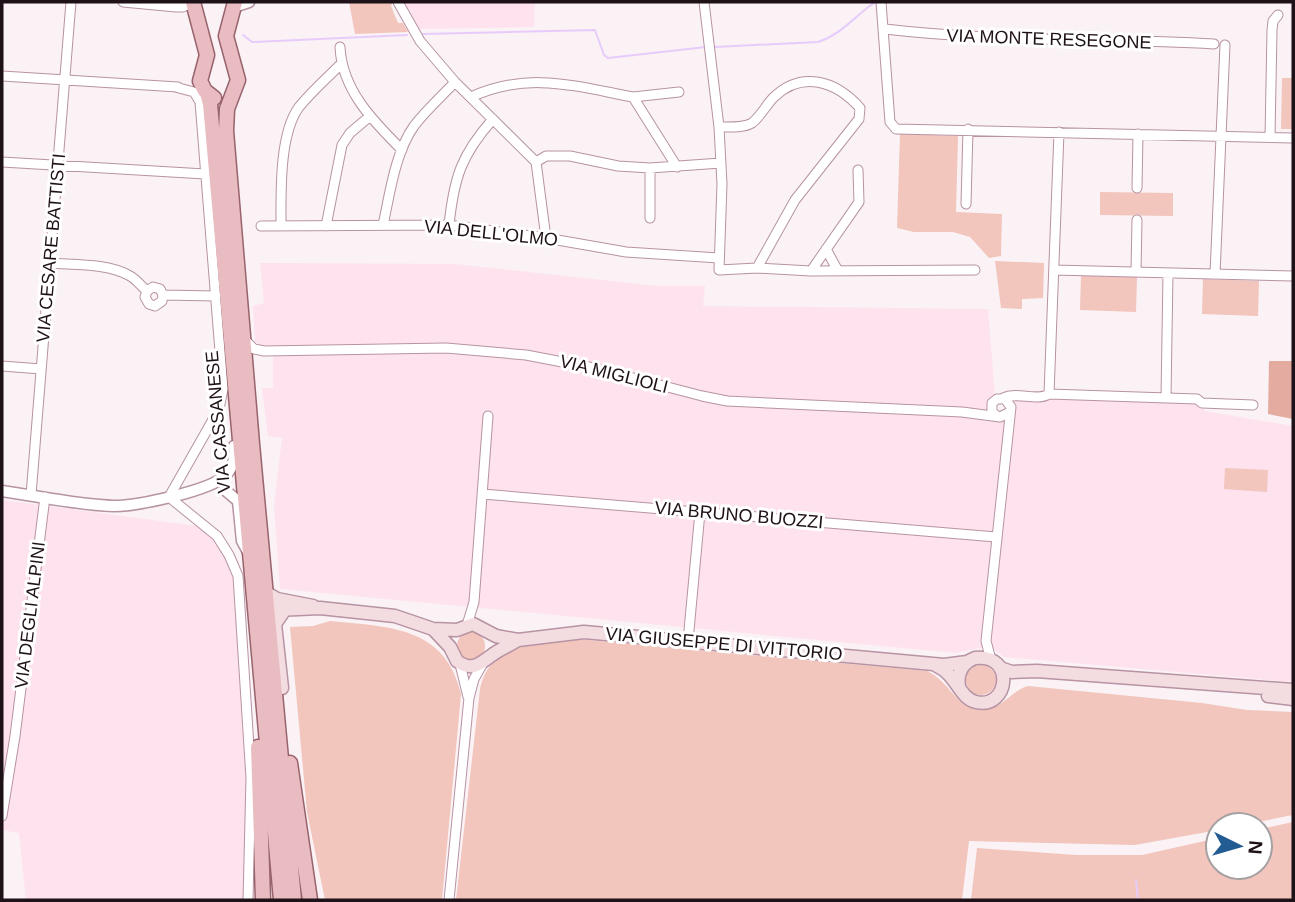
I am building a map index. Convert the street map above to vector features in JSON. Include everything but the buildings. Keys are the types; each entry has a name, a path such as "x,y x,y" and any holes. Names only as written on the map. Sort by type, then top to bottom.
{"main road":[{"name":"VIA CASSANESE","path":"192,2 207,55 200,81 210,104 266,749 287,899"},
{"name":"VIA CASSANESE","path":"234,4 226,36 237,84 228,104 226,120 254,471 270,598 287,899"},
{"path":"206,92 217,98 232,94"},
{"path":"254,471 243,483 250,493 254,515 259,520"},
{"path":"249,554 255,567 258,592 270,598 254,618"},
{"name":"VIA GIUSEPPE DI VITTORIO","path":"270,598 276,610 320,608"},
{"name":"VIA GIUSEPPE DI VITTORIO","path":"270,598 320,608 395,616 433,629 462,627 486,631 518,640 584,632 953,665 971,660"},
{"path":"284,611 275,624 310,900"},
{"path":"450,647 452,637 462,627"},
{"name":"VIA GIUSEPPE DI VITTORIO","path":"433,629 450,647 460,664 471,667 518,640"},
{"path":"486,631 493,647 487,659"},
{"path":"959,686 960,671 971,660 996,664 1012,672 1037,671 1293,690"},
{"path":"931,663 946,670 968,699 981,703 994,699 1002,689 1021,676 1037,671"},
{"path":"996,664 1004,677 1002,689"},
{"path":"273,671 282,688"},
{"path":"1184,684 1293,699"},
{"path":"262,704 257,754 263,900"}],"street":[{"name":"VIA CESARE BATTISTI","path":"31,495 71,2"},
{"path":"123,2 181,7 192,2"},
{"path":"167,6 184,2"},
{"path":"234,4 249,2"},
{"path":"398,2 420,41 455,82 536,162 546,238"},
{"path":"704,2 719,127 719,270 975,270"},
{"path":"881,3 892,127 898,129 1293,138"},
{"path":"1270,137 1272,30 1273,21 1278,15"},
{"name":"VIA MONTE RESEGONE","path":"885,29 993,38 1214,44"},
{"path":"1215,274 1225,45"},
{"path":"340,47 341,64 369,117 402,150"},
{"path":"281,226 281,178 292,121 301,105 341,64"},
{"path":"2,76 199,88 206,92"},
{"path":"719,127 751,123 779,92 805,80 835,87 860,107 859,118 795,200 757,268"},
{"path":"383,225 402,150 415,124 455,82"},
{"path":"471,97 506,85 557,82 633,97 679,92"},
{"path":"169,497 222,399 199,98 194,92 175,88"},
{"path":"633,97 677,167"},
{"path":"326,226 342,145 350,133 369,117"},
{"path":"449,225 453,194 465,155 474,140 493,119"},
{"path":"966,204 968,129"},
{"path":"1049,394 1059,132"},
{"path":"1138,134 1138,188"},
{"path":"536,162 546,156 570,156 618,166 650,168 721,163"},
{"path":"2,162 205,174"},
{"path":"650,168 650,218"},
{"path":"811,271 859,202 858,170"},
{"path":"1136,272 1137,220"},
{"name":"VIA DELL'OLMO","path":"261,226 449,225 626,252 719,258"},
{"path":"826,249 838,271"},
{"path":"50,263 110,268 135,279 147,291"},
{"path":"1054,270 1293,275"},
{"path":"1166,398 1168,273"},
{"path":"147,291 157,288 163,295 216,296"},
{"path":"147,291 146,300 152,305 160,303 163,295"},
{"path":"244,338 254,349 264,351"},
{"name":"VIA MIGLIOLI","path":"264,351 446,348 526,355 599,369 722,400 962,412 999,417"},
{"path":"247,376 251,359 264,351"},
{"path":"2,366 41,369"},
{"path":"962,412 992,403 997,398 1013,395 1045,397 1049,394 1166,398 1253,405"},
{"path":"999,417 1017,400 1027,396"},
{"path":"971,660 981,652 986,641 1010,409 1008,400 1003,398"},
{"path":"992,403 992,412 1005,426 1006,436"},
{"path":"2,491 111,506 136,504 193,491 225,476 235,459 233,425 236,411"},
{"path":"462,627 474,602 488,416"},
{"path":"186,464 185,484 193,491 225,490 243,483"},
{"path":"225,476 243,483"},
{"path":"225,490 238,501 243,545 249,554"},
{"name":"VIA BRUNO BUOZZI","path":"482,494 996,537"},
{"name":"VIA DEGLI ALPINI","path":"2,816 45,497"},
{"path":"169,497 217,536 238,576 250,754 248,900"},
{"path":"688,641 701,512"},
{"path":"474,602 486,631"},
{"path":"986,641 996,664"},
{"path":"449,900 469,698 474,679 487,659"},
{"path":"460,664 469,698"}],"shaded area":[{"path":"349,2 393,2 391,6 398,23 403,23 408,32 355,34"},
{"path":"404,2 535,2 534,27 418,29"},
{"path":"1282,78 1293,78 1293,129 1281,129"},
{"path":"900,134 958,136 956,212 1002,214 1001,256 989,258 970,237 953,232 914,232 897,228"},
{"path":"1100,192 1173,193 1173,216 1100,215"},
{"path":"995,261 1044,263 1043,298 1022,299 1022,309 1001,308"},
{"path":"260,263 455,264 657,286 705,286 703,306 988,309 995,396 989,400 988,410 992,417 1013,409 1014,402 1027,396 1195,403 1205,411 1293,426 1293,682 1004,657 985,647 956,653 280,589 274,505 282,438 268,436 262,388 273,388 273,356 263,355 262,346 255,341 253,306 264,303"},
{"path":"1081,275 1137,277 1136,312 1080,310"},
{"path":"1203,279 1259,281 1258,316 1202,314"},
{"path":"1269,361 1293,361 1293,419 1268,414"},
{"path":"1225,468 1268,470 1267,492 1224,489"},
{"path":"2,500 212,528 241,575 251,699 255,900 26,900 19,833 2,830"},
{"path":"330,621 372,625 411,634 428,642 442,654 453,671 461,694 442,900 325,900 307,812 290,627 313,626"},
{"path":"471,632 481,636 485,646 481,656 471,660 461,656 457,646 461,636"},
{"path":"587,640 927,671 943,682 963,703 979,710 995,707 1028,686 1247,710 1293,712 1293,815 1274,819 1274,811 1204,811 1204,833 1135,845 969,841 962,900 456,900 480,689 492,664 501,656 537,643"},
{"path":"981,665 987,666 995,674 995,686 987,694 981,695 975,694 967,686 966,680 967,674 975,666"},
{"path":"1293,822 1293,900 971,900 977,848 1076,855 1142,855 1204,841 1204,881 1274,881 1274,826"}],"waterway":[{"path":"715,47 818,42 841,30 875,2"},
{"path":"1166,2 1238,2"},
{"path":"423,34 595,30 604,55 608,58 706,47"},
{"path":"243,35 252,42 407,35"},
{"path":"1136,880 1138,900"}]}
